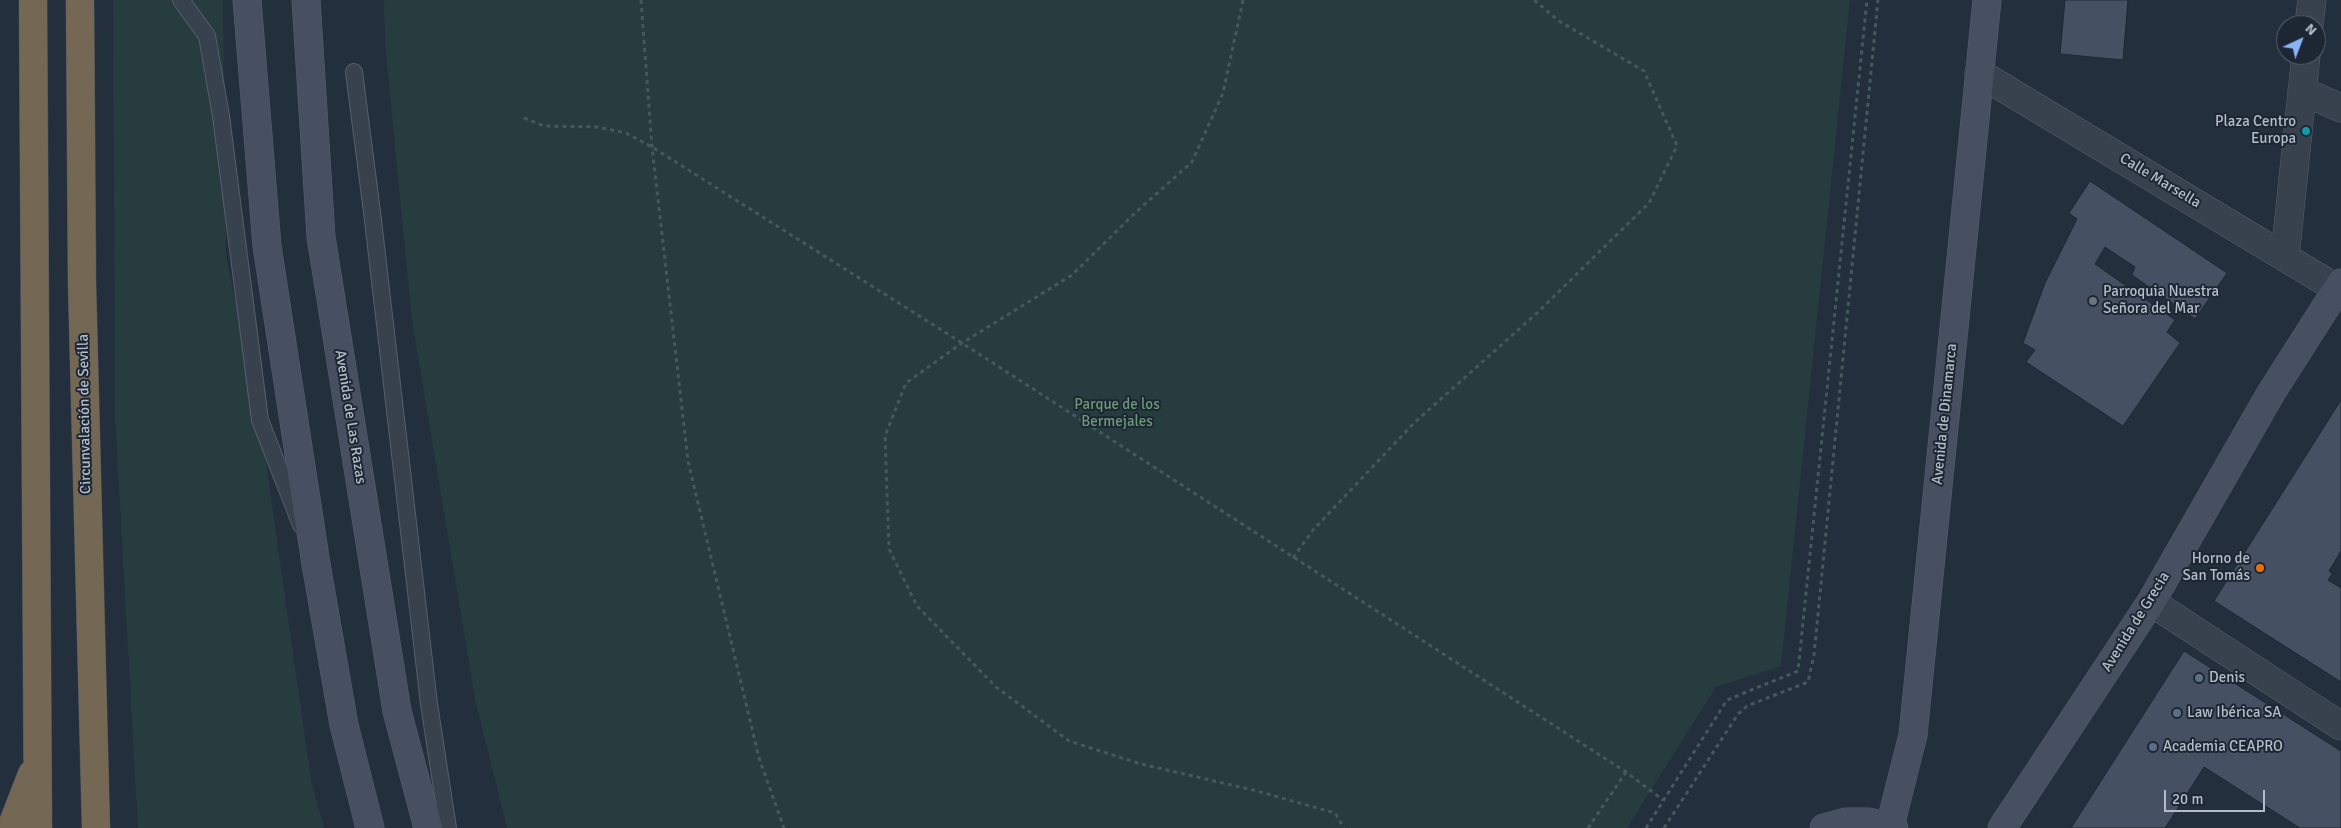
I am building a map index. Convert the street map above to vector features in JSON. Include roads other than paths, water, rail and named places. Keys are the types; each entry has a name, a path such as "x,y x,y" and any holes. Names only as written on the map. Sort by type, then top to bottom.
{"highway":[{"path":"33,0 38,828"},
{"name":"Circunvalación de Sevilla","path":"80,0 82,283 96,828"},
{"path":"11,828 37,761"}],"main road":[{"path":"247,0 267,246 316,564 344,725 370,828"},
{"name":"Avenida de Las Razas","path":"306,0 321,237 397,711 428,828"},
{"name":"Avenida de Dinamarca","path":"1892,827 1913,735 1987,0"},
{"name":"Avenida de Grecia","path":"2002,828 2151,602 2271,393 2340,288"},
{"path":"1824,828 1846,822 1869,822 1892,827"}],"street":[{"path":"2310,15 2312,0"},
{"path":"2285,256 2305,65"},
{"name":"Calle Marsella","path":"1979,73 2340,288"},
{"path":"2302,91 2341,108"},
{"path":"2151,602 2341,726"}],"lane":[{"path":"181,0 207,36 221,116 260,420 316,564"},
{"path":"354,72 429,704 448,828"}],"place":[{"name":"Plaza Centro Europa","path":"2306,131"},
{"name":"Parroquia Nuestra Señora del Mar","path":"2093,301"},
{"name":"Horno de San Tomás","path":"2260,568"},
{"name":"Denis","path":"2199,678"},
{"name":"Law Ibérica SA","path":"2177,713"},
{"name":"Academia CEAPRO","path":"2153,747"}],"park label":[{"name":"Parque de los Bermejales","path":"1117,414"}]}
